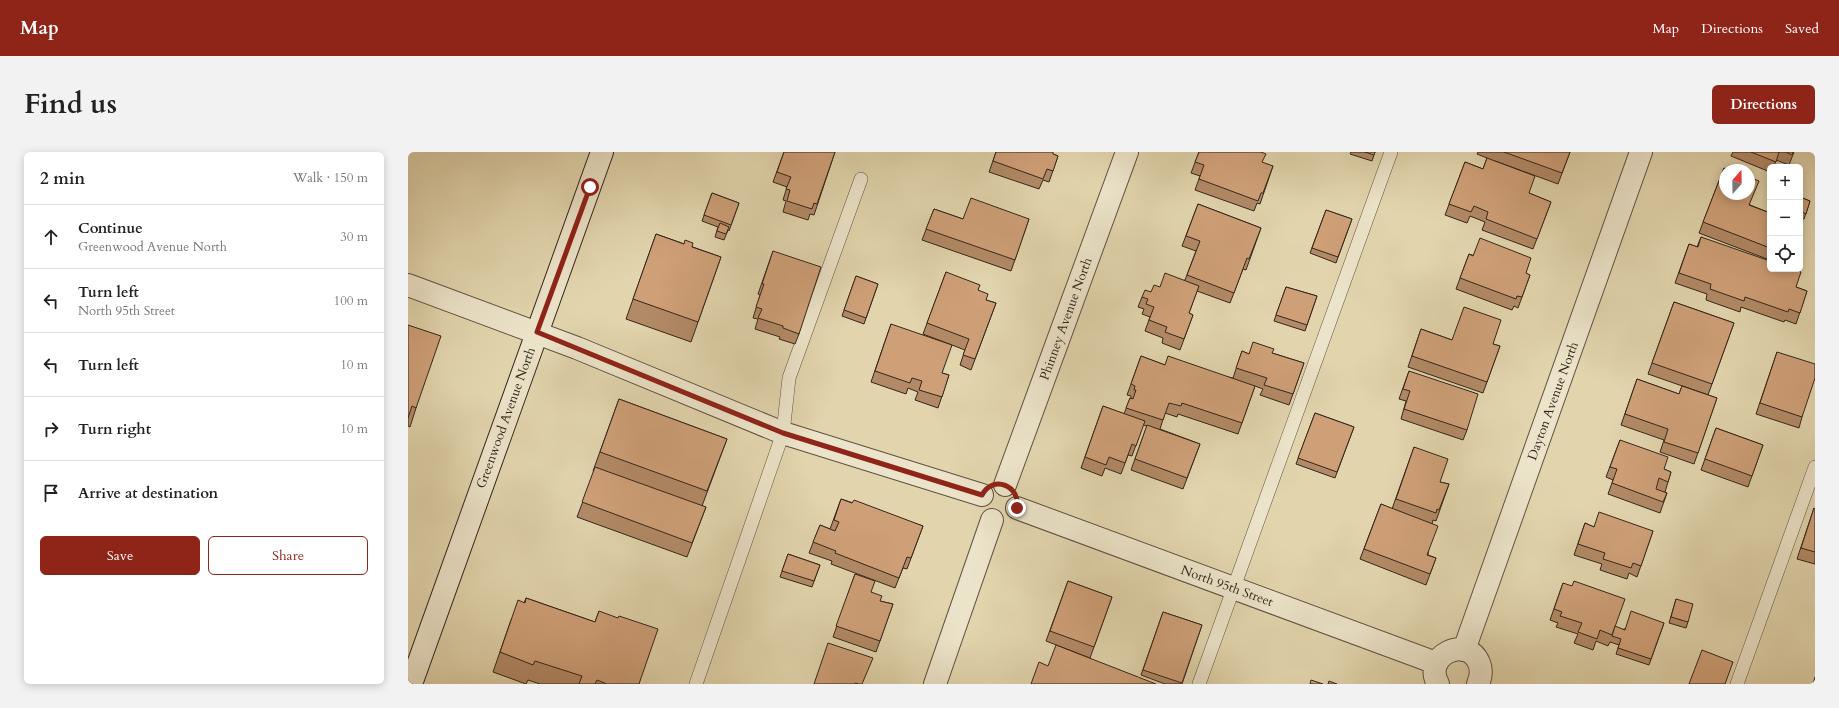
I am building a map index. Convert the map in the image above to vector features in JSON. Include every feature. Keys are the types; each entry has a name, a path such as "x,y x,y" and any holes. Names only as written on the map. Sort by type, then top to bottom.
{"street":[{"name":"Greenwood Avenue North","path":"411,684 602,152"},
{"name":"Phinney Avenue North","path":"1005,485 1127,152"},
{"name":"Dayton Avenue North","path":"1464,650 1641,152"},
{"path":"408,286 537,332 783,433 982,495"},
{"path":"994,485 1005,485 1015,493 1018,499 1017,508 1014,516 1003,522 992,520 985,516 981,510 980,504 982,495 989,487 994,485"},
{"name":"North 95th Street","path":"1017,508 1234,589 1437,674"},
{"path":"935,684 992,520"},
{"path":"1437,674 1442,655 1448,650 1464,650 1471,653 1477,659 1483,682"}],"lane":[{"path":"1199,684 1391,152"},
{"path":"696,684 783,433 789,378 861,179"},
{"path":"1737,684 1815,467"}],"building":[{"path":"784,152 835,152 817,204 814,203 812,209 787,201 790,190 786,189 791,177 777,172"},
{"path":"996,152 1053,152 1053,154 1058,156 1053,171 1047,169 1043,179 993,161"},
{"path":"1199,152 1261,152 1266,154 1262,162 1273,166 1263,193 1261,193 1258,201 1199,179 1204,165 1195,162"},
{"path":"1365,152 1375,152 1374,155"},
{"path":"1504,152 1570,152 1562,173"},
{"path":"1751,152 1779,152 1776,162"},
{"path":"1786,152 1793,152 1792,155"},
{"path":"1487,158 1535,176 1529,193 1551,202 1537,239 1486,219 1488,212 1474,206 1471,212 1449,204 1465,162 1483,169"},
{"path":"1755,179 1759,181 1755,191"},
{"path":"1719,181 1719,200 1751,200 1749,205 1767,212 1767,247 1703,222"},
{"path":"712,193 739,203 731,225 704,215"},
{"path":"971,198 1029,219 1015,260 926,229 934,209 963,219"},
{"path":"1803,198 1810,201 1806,214 1803,212"},
{"path":"1198,204 1261,228 1249,259 1247,258 1234,293 1187,275 1200,241 1186,236"},
{"path":"1326,210 1352,219 1338,257 1312,248"},
{"path":"720,223 729,227 726,234 717,231"},
{"path":"656,234 684,244 685,240 693,243 692,247 721,257 698,322 633,299"},
{"path":"1701,237 1767,260 1767,272 1801,272 1796,287 1807,291 1800,313 1789,309 1788,312 1745,297 1744,301 1710,289 1711,284 1679,273 1689,244 1698,247"},
{"path":"1480,238 1531,258 1526,273 1530,275 1522,297 1517,296 1516,299 1460,278 1469,254 1473,256"},
{"path":"773,251 821,267 799,334 783,328 783,326 758,318 762,309 756,307"},
{"path":"946,272 980,285 978,290 988,294 986,300 996,303 975,359 963,355 969,339 927,323"},
{"path":"1165,273 1199,286 1189,313 1193,315 1184,339 1165,332 1167,327 1149,320 1154,307 1146,304 1148,299 1142,297 1145,290 1151,292 1154,285 1160,287"},
{"path":"856,276 878,284 866,318 844,310"},
{"path":"1286,287 1317,296 1307,325 1276,315"},
{"path":"1674,302 1734,323 1712,384 1652,363"},
{"path":"1464,307 1501,320 1493,344 1500,346 1487,382 1412,356 1421,329 1452,340"},
{"path":"891,324 952,345 942,373 949,375 942,397 919,390 922,381 912,378 910,383 875,371"},
{"path":"408,325 441,336 416,408 412,406 408,418"},
{"path":"1253,342 1274,349 1272,353 1304,363 1293,394 1264,385 1267,378 1236,368 1242,351 1249,354"},
{"path":"1777,352 1815,364 1815,378 1802,417 1760,403"},
{"path":"1141,356 1165,365 1168,356 1255,386 1242,423 1182,403 1181,406 1169,403 1163,420 1126,408 1130,398 1133,399 1136,390 1134,390 1135,386 1131,384"},
{"path":"1409,371 1478,394 1467,430 1404,409 1410,391 1403,389"},
{"path":"1637,379 1679,394 1682,386 1717,398 1698,453 1664,442 1668,429 1625,414"},
{"path":"619,399 727,439 707,491 600,452"},
{"path":"1103,406 1145,421 1136,446 1132,444 1125,463 1109,457 1106,465 1085,457"},
{"path":"1315,413 1354,427 1337,472 1298,458"},
{"path":"1147,425 1200,444 1187,478 1135,459"},
{"path":"1716,428 1763,445 1752,476 1705,459"},
{"path":"1620,440 1668,457 1664,469 1671,472 1668,482 1659,478 1656,489 1667,493 1663,502 1612,483 1617,469 1610,467"},
{"path":"1414,447 1448,459 1440,482 1449,484 1439,510 1437,509 1436,513 1396,499"},
{"path":"595,467 706,507 692,543 582,502"},
{"path":"841,499 852,503 854,500 923,526 911,558 907,557 899,578 835,553 836,551 813,542 820,525 835,531 839,522 834,520"},
{"path":"1381,504 1438,526 1427,555 1436,558 1430,574 1364,549"},
{"path":"1814,508 1815,509 1815,552 1801,548"},
{"path":"1599,512 1653,531 1641,566 1633,563 1631,568 1603,559 1605,553 1578,544 1585,523 1594,527"},
{"path":"788,554 820,565 814,581 782,571"},
{"path":"855,574 875,581 871,592 882,596 880,601 893,604 880,641 836,626"},
{"path":"1068,581 1112,597 1094,647 1050,631"},
{"path":"1574,581 1625,599 1612,635 1600,630 1597,639 1578,632 1582,623 1560,616 1562,612 1554,609 1563,583 1572,586"},
{"path":"526,598 595,622 599,611 658,629 639,684 607,684 597,680 595,684 579,684 582,676 535,661 533,665 500,652 518,600 525,603"},
{"path":"1676,599 1693,604 1688,622 1671,617"},
{"path":"1631,611 1664,623 1651,659 1618,648 1621,639 1612,636 1615,626 1625,630"},
{"path":"1163,612 1202,625 1182,683 1143,670"},
{"path":"828,643 873,658 862,684 814,684"},
{"path":"1056,645 1156,684 1031,684 1039,662 1048,666"},
{"path":"1702,650 1733,662 1725,684 1689,684"},
{"path":"1311,680 1323,684 1310,684"},
{"path":"1329,681 1337,684 1328,684"}],"route":[{"path":"590,187 537,332 783,433 982,495 989,487 994,485 1000,484 1006,486 1011,488 1015,493 1018,499 1017,508"}]}
